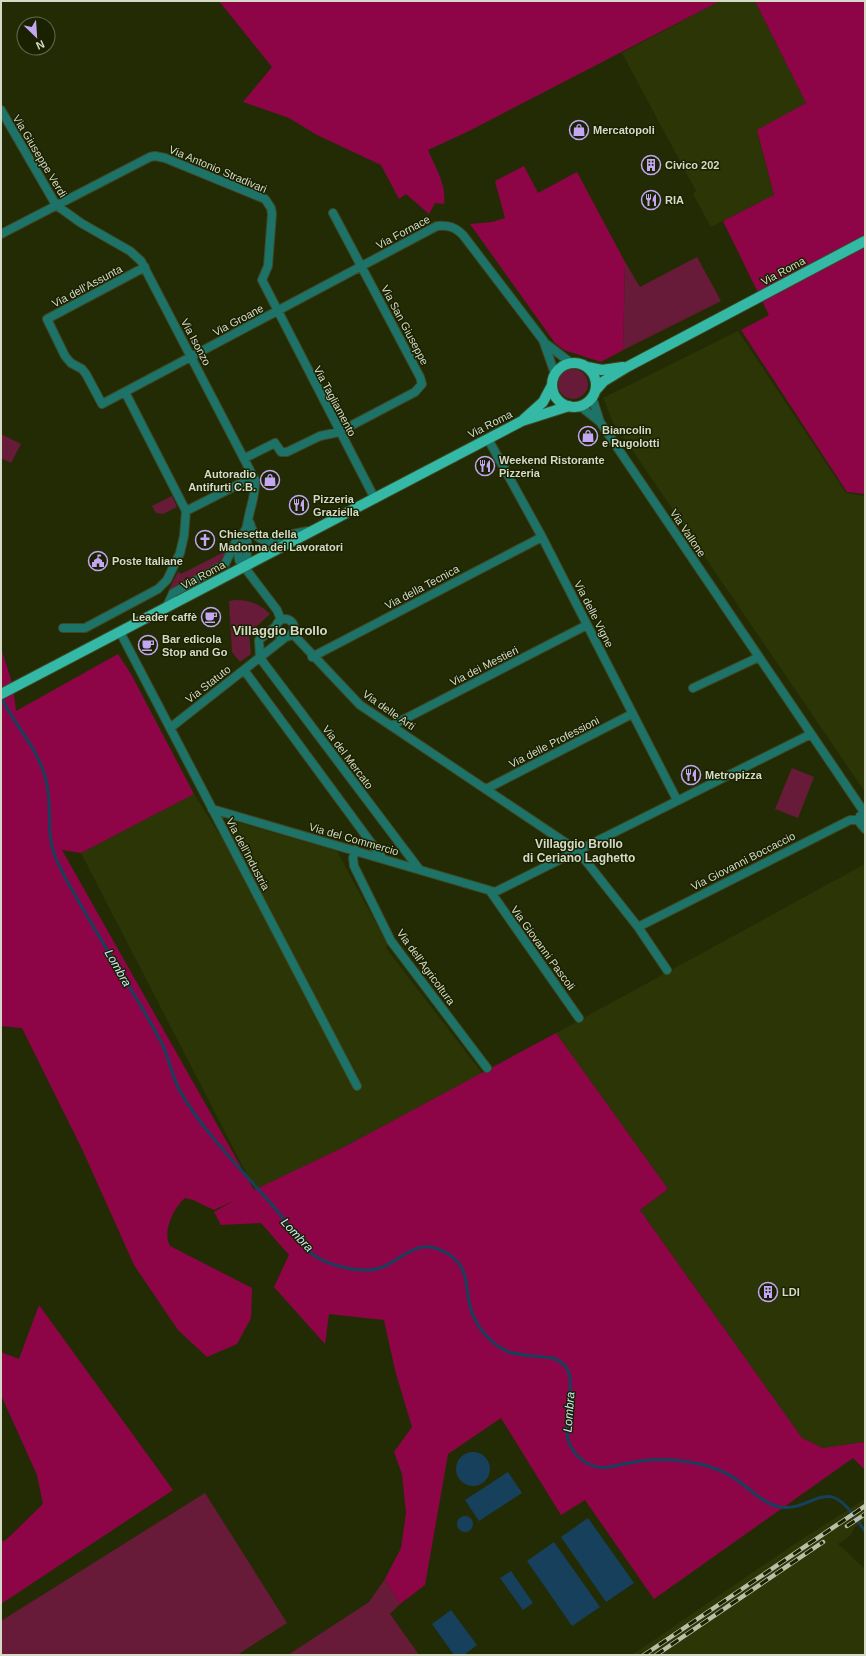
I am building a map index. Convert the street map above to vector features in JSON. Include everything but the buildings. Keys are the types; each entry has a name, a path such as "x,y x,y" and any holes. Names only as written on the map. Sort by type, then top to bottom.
{"main road":[{"name":"Via Roma","path":"594,393 604,381 627,367 865,241"},
{"path":"571,362 588,367 594,377 594,393 575,406 558,400 552,386 555,374 561,367 571,362"},
{"name":"Via Roma","path":"588,367 602,370 627,367"},
{"name":"Via Roma","path":"522,421 543,402 552,386"},
{"name":"Via Roma","path":"1,694 522,421 575,406"}],"street":[{"name":"Via Giuseppe Verdi","path":"1,110 4,123 56,205 63,210"},
{"name":"Via Antonio Stradivari","path":"1,234 150,157 155,156 165,158 265,199 271,208 272,214 268,266 262,280 277,312"},
{"name":"Via Isonzo","path":"63,210 137,256 145,267 245,458 255,480 256,492 238,552 239,560 245,567"},
{"name":"Via San Giuseppe","path":"333,213 420,377 422,384 415,392 339,432"},
{"name":"Via Fornace","path":"277,312 437,226 450,226 463,235 545,343 571,362"},
{"name":"Via dell'Assunta","path":"125,392 102,404 86,374 82,369 71,363 66,356 47,319 145,267"},
{"name":"Via Groane","path":"125,392 277,312"},
{"name":"Via Tagliamento","path":"277,312 374,499"},
{"name":"Via Fornace","path":"545,343 555,374"},
{"path":"63,628 85,628 158,589 167,580 180,553 184,536 186,510 125,392"},
{"name":"Via Vallone","path":"594,393 600,422 864,812"},
{"name":"Via Vallone","path":"575,406 600,422"},
{"path":"245,458 275,443 281,452 287,452 320,436 339,432"},
{"name":"Via delle Vigne","path":"488,439 542,537 677,800"},
{"path":"186,510 247,480 255,480"},
{"name":"Via Isonzo","path":"166,608 173,593 225,564 237,539 247,526"},
{"path":"247,526 262,540 271,542 283,536 315,529"},
{"name":"Via della Tecnica","path":"312,657 542,537"},
{"path":"245,567 262,592 277,610 279,623 279,634 289,635 294,628 292,622 287,619 279,623 260,640 260,658"},
{"name":"Via dei Mestieri","path":"391,726 587,625"},
{"name":"Via dell'Industria","path":"120,632 357,1086"},
{"name":"Via delle Arti","path":"289,635 360,706 578,851 638,927 667,970"},
{"name":"Via Statuto","path":"170,728 289,635"},
{"path":"693,688 759,657"},
{"name":"Via del Mercato","path":"260,658 419,869"},
{"path":"244,670 383,859"},
{"name":"Via delle Professioni","path":"486,789 632,714"},
{"path":"490,891 500,890 811,734"},
{"name":"Via del Commercio","path":"212,808 490,891"},
{"path":"864,812 859,820 865,829"},
{"name":"Via Giovanni Boccaccio","path":"638,927 850,820 859,820"},
{"name":"Via dell'Agricoltura","path":"355,850 353,858 354,866 391,941 487,1068"},
{"name":"Via Giovanni Pascoli","path":"490,891 579,1018"}],"shaded area":[{"path":"219,1 720,1 469,131 428,150 440,176 444,190 444,204 435,203 429,214 406,194 399,199 381,165 317,135 289,118 243,102 272,67"},
{"path":"720,1 755,1 806,103 758,135 774,195 711,227 693,194 696,191 622,53"},
{"path":"755,1 865,1 865,494 847,492 741,330 769,315 723,221 774,195 757,130 806,103"},
{"path":"524,166 538,193 577,172 625,262 623,350 601,362 564,350 555,343 470,224 492,222 505,218 495,181"},
{"path":"697,257 721,301 623,350 625,262 640,287"},
{"path":"738,331 846,493 865,496 865,792 613,422 603,398"},
{"path":"573,369 583,374 588,384 583,394 573,399 563,394 558,384 563,374"},
{"path":"1,434 21,444 11,463 1,458"},
{"path":"172,496 177,507 163,514 156,513 152,506"},
{"path":"228,550 223,558 210,570 168,591 178,572 181,574"},
{"path":"236,600 254,603 270,614 249,633 251,654 240,662 232,652 229,601"},
{"path":"1,648 13,686 16,711 118,654 131,674 194,794 81,853 62,850 254,1190 346,1146 556,1033 668,1189 640,1210 802,1438 823,1448 865,1442 865,1470 853,1458 654,1599 585,1500 561,1515 501,1418 448,1454 425,1585 400,1604 385,1579 401,1548 406,1513 402,1474 394,1452 412,1427 395,1370 384,1320 329,1314 325,1344 274,1287 289,1255 261,1223 221,1225 214,1212 235,1200 214,1210 193,1200 185,1198 177,1207 170,1220 167,1234 170,1246 252,1288 251,1318 237,1344 207,1357 178,1330 134,1265 83,1151 22,1028 1,1026"},
{"path":"792,768 814,777 798,818 775,809"},
{"path":"194,794 219,834 237,822 337,851 387,944 386,948 482,1073 346,1146 255,1190 81,853"},
{"path":"865,864 865,1442 823,1448 802,1438 640,1210 668,1189 556,1033"},
{"path":"39,1305 173,1490 1,1604 1,1542 7,1539 43,1504 37,1475 1,1395 1,1352 19,1359"},
{"path":"205,1493 287,1623 237,1655 1,1655 1,1621"},
{"path":"865,1499 865,1521 855,1527 851,1535 838,1544 865,1569 865,1655 632,1655 793,1545"},
{"path":"385,1579 400,1604 390,1614 419,1655 288,1655 369,1602"}],"water":[{"path":"473,1452 485,1457 490,1469 485,1481 473,1486 461,1481 456,1469 461,1457"},
{"path":"508,1472 522,1493 479,1521 465,1500"},
{"path":"465,1516 471,1518 473,1524 471,1530 465,1532 459,1530 457,1524 459,1518"},
{"path":"588,1518 634,1583 606,1602 561,1537"},
{"path":"554,1542 600,1607 572,1626 527,1561"},
{"path":"511,1571 533,1603 523,1610 500,1578"},
{"path":"451,1610 477,1645 464,1655 454,1655 432,1624"}],"waterway":[{"name":"Lombra","path":"3,701 33,749 43,769 49,799 50,837 58,863 64,876 159,1037 178,1088 213,1138 275,1208 309,1251 315,1256 329,1263 346,1268 364,1270 380,1268 418,1248 435,1248 452,1257 462,1268 466,1280 471,1309 478,1324 488,1338 509,1352 552,1358 565,1365 570,1377 567,1424 568,1440 575,1454 591,1465 605,1468 652,1460 674,1460 699,1464 715,1468 730,1475 763,1500 780,1507 796,1506 823,1497 835,1498 848,1508 865,1531"}],"railway":[{"path":"644,1655 865,1506"},
{"path":"847,1526 865,1514"},
{"path":"656,1655 823,1542"}],"place":[{"name":"Mercatopoli","path":"579,130"},
{"name":"Civico 202","path":"651,165"},
{"name":"RIA","path":"651,200"},
{"name":"Biancolin e Rugolotti","path":"588,436"},
{"name":"Weekend Ristorante Pizzeria","path":"485,466"},
{"name":"Autoradio Antifurti C.B.","path":"270,480"},
{"name":"Pizzeria Graziella","path":"299,505"},
{"name":"Chiesetta della Madonna dei Lavoratori","path":"205,540"},
{"name":"Poste Italiane","path":"98,561"},
{"name":"Leader caffè","path":"211,617"},
{"name":"Bar edicola Stop and Go","path":"148,645"},
{"name":"Metropizza","path":"691,775"},
{"name":"LDI","path":"768,1292"}],"district":[{"name":"Villaggio Brollo","path":"280,630"},
{"name":"Villaggio Brollo di Ceriano Laghetto","path":"579,851"}]}
